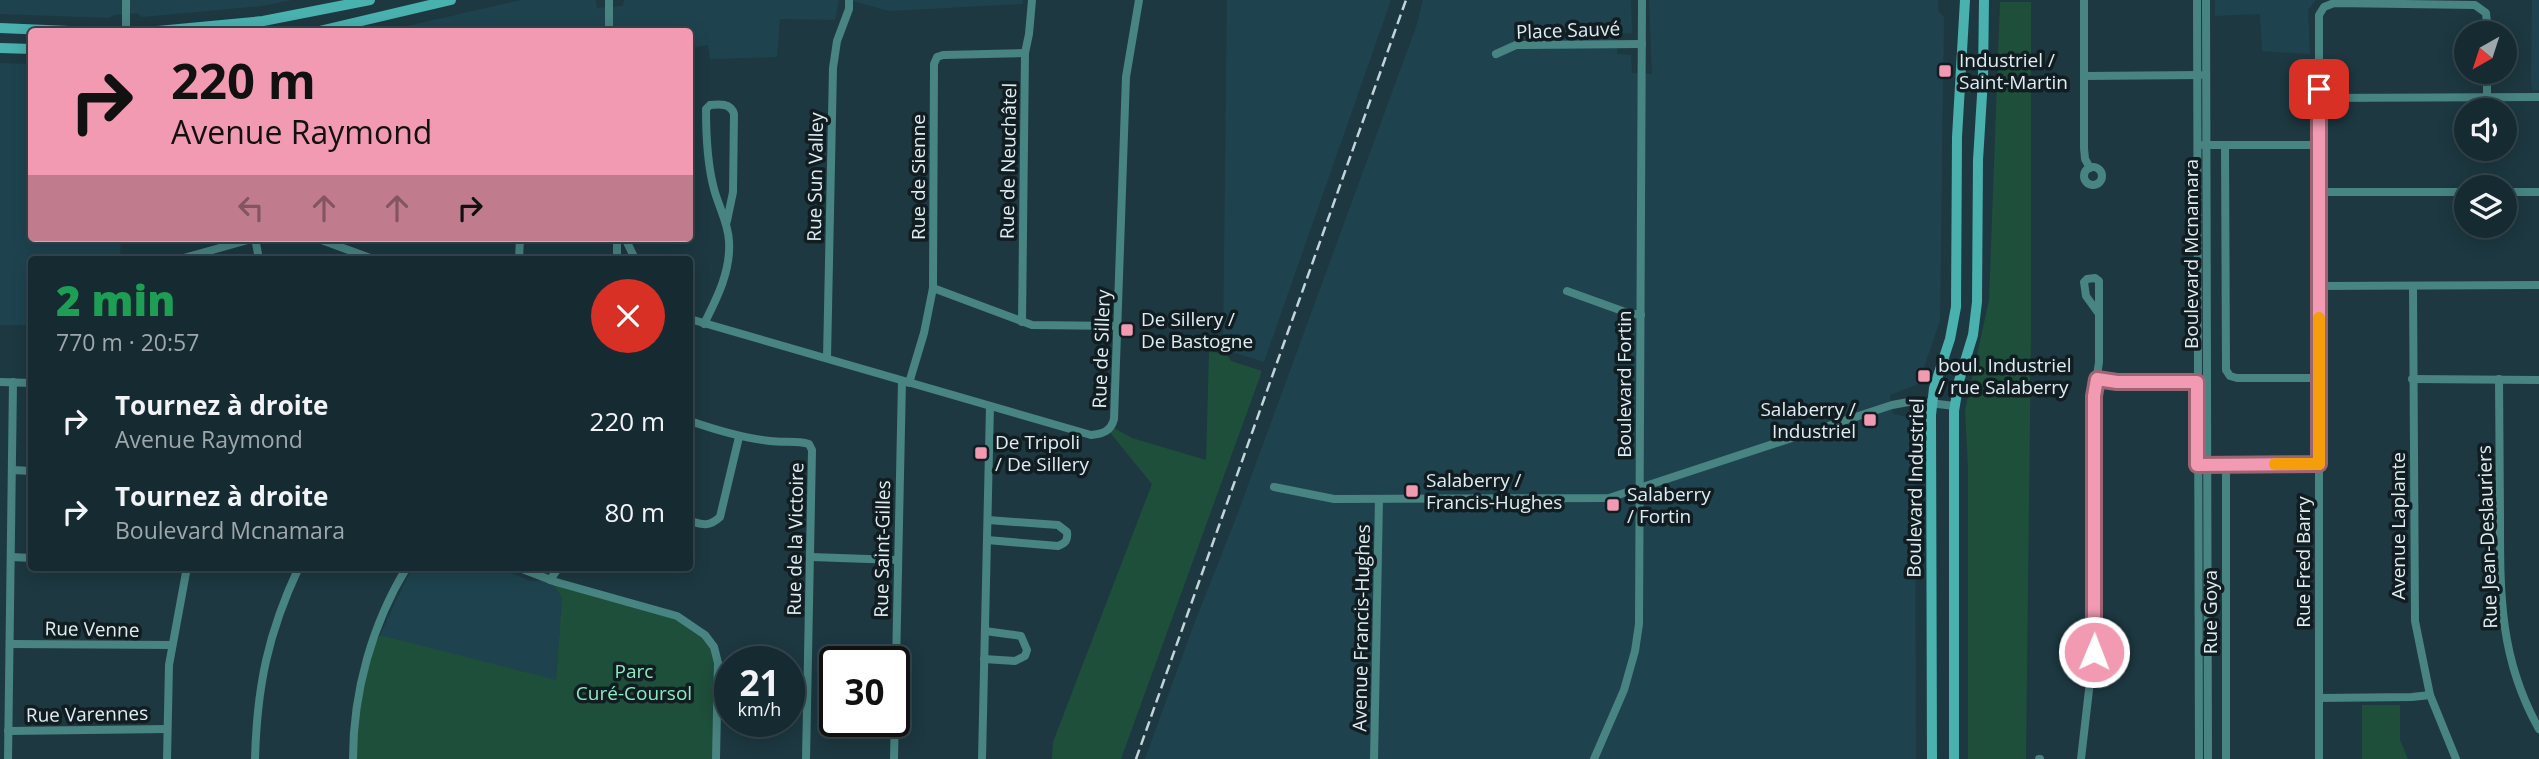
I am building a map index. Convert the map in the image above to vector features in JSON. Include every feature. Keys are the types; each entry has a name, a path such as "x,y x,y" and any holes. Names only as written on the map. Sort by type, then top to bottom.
{"street":[{"path":"126,0 126,28"},
{"path":"190,28 263,21 370,0"},
{"path":"332,28 451,0"},
{"path":"609,28 610,0"},
{"name":"Rue Sun Valley","path":"827,358 833,68 837,41 849,9 849,0"},
{"name":"Rue de Neuchâtel","path":"1022,322 1024,53 1029,34 1032,0"},
{"name":"Rue de Sillery","path":"693,320 1091,435 1101,435 1108,430 1114,419 1119,326 1126,77 1139,0"},
{"name":"Boulevard Fortin","path":"1594,759 1624,690 1636,643 1639,613 1642,0"},
{"name":"Boulevard Industriel","path":"1931,759 1932,404 1956,307 1957,136 1965,0"},
{"name":"Boulevard Industriel","path":"1954,759 1954,406 1973,335 1977,308 1978,152 1983,79 1984,0"},
{"name":"Boulevard Mcnamara","path":"2197,0 2201,75 2207,465 2208,759"},
{"name":"Boulevard Mcnamara","path":"2201,75 2206,0"},
{"path":"2084,1 2084,148 2090,168"},
{"name":"Rue Fred Barry","path":"2319,759 2319,18 2323,8 2329,4 2475,5 2486,13 2487,21"},
{"path":"0,28 28,29"},
{"name":"Place Sauvé","path":"1496,54 1516,46 1642,44"},
{"path":"0,48 28,49"},
{"name":"Rue de Sienne","path":"905,382 925,333 933,288 934,64 937,57 943,55 1024,53"},
{"path":"2084,76 2201,75"},
{"path":"2487,84 2487,97"},
{"path":"2319,98 2539,97"},
{"path":"704,324 720,292 730,244 727,221 715,191 705,138 706,108 710,105 724,104 733,110 734,114 733,192 727,221"},
{"path":"1957,136 1968,134 1978,152"},
{"path":"2202,145 2319,145"},
{"name":"Boulevard Mcnamara","path":"2199,759 2197,382 2202,145"},
{"path":"2225,145 2225,365 2228,374 2237,378 2319,378"},
{"path":"2319,191 2454,192"},
{"path":"2517,192 2539,192"},
{"path":"191,256 241,242"},
{"path":"329,242 365,256"},
{"path":"2319,286 2539,285"},
{"name":"Avenue Laplante","path":"2413,286 2414,612 2430,695 2456,759"},
{"path":"933,288 1032,325 1119,326"},
{"path":"1567,291 1628,313 1640,314"},
{"path":"2081,759 2095,638 2094,396 2099,314"},
{"path":"2097,379 2117,382 2197,382"},
{"path":"2413,379 2539,380"},
{"name":"Rue Jean-Deslauriers","path":"2499,379 2502,623 2516,679 2539,729"},
{"path":"0,382 28,383"},
{"path":"8,759 13,382"},
{"name":"Rue Saint-Gilles","path":"894,759 897,560 905,382"},
{"path":"1274,487 1329,498 1603,499 1892,405 1914,401 1954,406"},
{"path":"982,759 990,406"},
{"name":"Rue de la Victoire","path":"693,422 739,437 774,442 797,440 809,444 812,450 806,759"},
{"path":"693,522 704,526 713,524 720,517 739,437"},
{"name":"Rue Goya","path":"2226,464 2226,759"},
{"path":"2197,465 2319,464"},
{"path":"12,470 28,471"},
{"name":"Avenue Francis-Hughes","path":"1374,759 1379,499"},
{"path":"987,540 1058,546 1064,544 1068,538 1067,532 1058,525 988,520"},
{"path":"11,557 28,558"},
{"path":"811,558 897,560"},
{"path":"167,759 169,665 184,571"},
{"path":"255,759 256,714 267,653 283,601 297,571"},
{"path":"353,759 358,698 368,654 391,593 405,571"},
{"path":"527,571 550,580 677,615 705,635 714,647 718,663 716,759"},
{"path":"550,580 556,571"},
{"path":"984,659 1015,661 1025,656 1027,650 1021,636 985,631"},
{"name":"Rue Venne","path":"11,644 173,645"},
{"path":"2319,698 2430,695"},
{"name":"Rue Varennes","path":"8,732 167,729"}],"shaded area":[{"path":"0,0 292,0 262,6 142,17 137,13 108,18 0,14"},
{"path":"521,0 596,0 597,8 623,6 624,0 839,0 835,20 780,19 777,57 710,59 708,45 693,48 693,28 398,28"},
{"path":"849,0 1023,0 1023,4 889,11"},
{"path":"1227,0 1391,0 1264,362 1223,349"},
{"path":"1423,0 1631,0 1632,33 1618,34 1617,54 1631,55 1632,73 1652,74 1649,0 1938,0 1938,11 1944,17 1940,321 1918,384 1890,395 1893,414 1913,418 1915,440 1916,759 1145,759 1416,27"},
{"path":"2215,0 2316,0 2308,10 2310,54 2262,51 2260,14 2215,16"},
{"path":"2532,0 2539,0 2539,90 2532,90 2531,80"},
{"path":"0,63 28,64 28,242 121,242 120,256 28,256 28,325 0,325"},
{"path":"410,571 507,571 530,581 550,580 562,598 556,681 380,635"}],"green space":[{"path":"2000,2 2031,2 2031,334 2026,759 1968,759 1968,468 1965,410 1989,300"},
{"path":"1209,352 1226,353 1231,361 1262,371 1121,759 1052,759 1053,742 1152,484 1108,430 1112,427 1132,438 1206,460"},
{"name":"Parc Curé-Coursol","path":"550,580 677,616 714,647 716,759 353,759 367,654 380,635 556,680 562,598"},
{"path":"2362,705 2400,705 2400,740 2408,759 2362,759"}],"railway":[{"path":"1136,759 1406,0"}],"slow traffic":[{"path":"2275,464 2319,464 2319,318"}],"place":[{"name":"Industriel / Saint-Martin","path":"1945,71"},
{"name":"De Sillery / De Bastogne","path":"1127,330"},
{"name":"boul. Industriel / rue Salaberry","path":"1924,376"},
{"name":"Salaberry / Industriel","path":"1870,420"},
{"name":"De Tripoli / De Sillery","path":"981,453"},
{"name":"Salaberry / Francis-Hughes","path":"1412,491"},
{"name":"Salaberry / Fortin","path":"1613,505"}],"route":[{"path":"2094,652 2094,390 2097,379 2117,382 2197,382 2197,465 2319,464 2319,89"}]}
